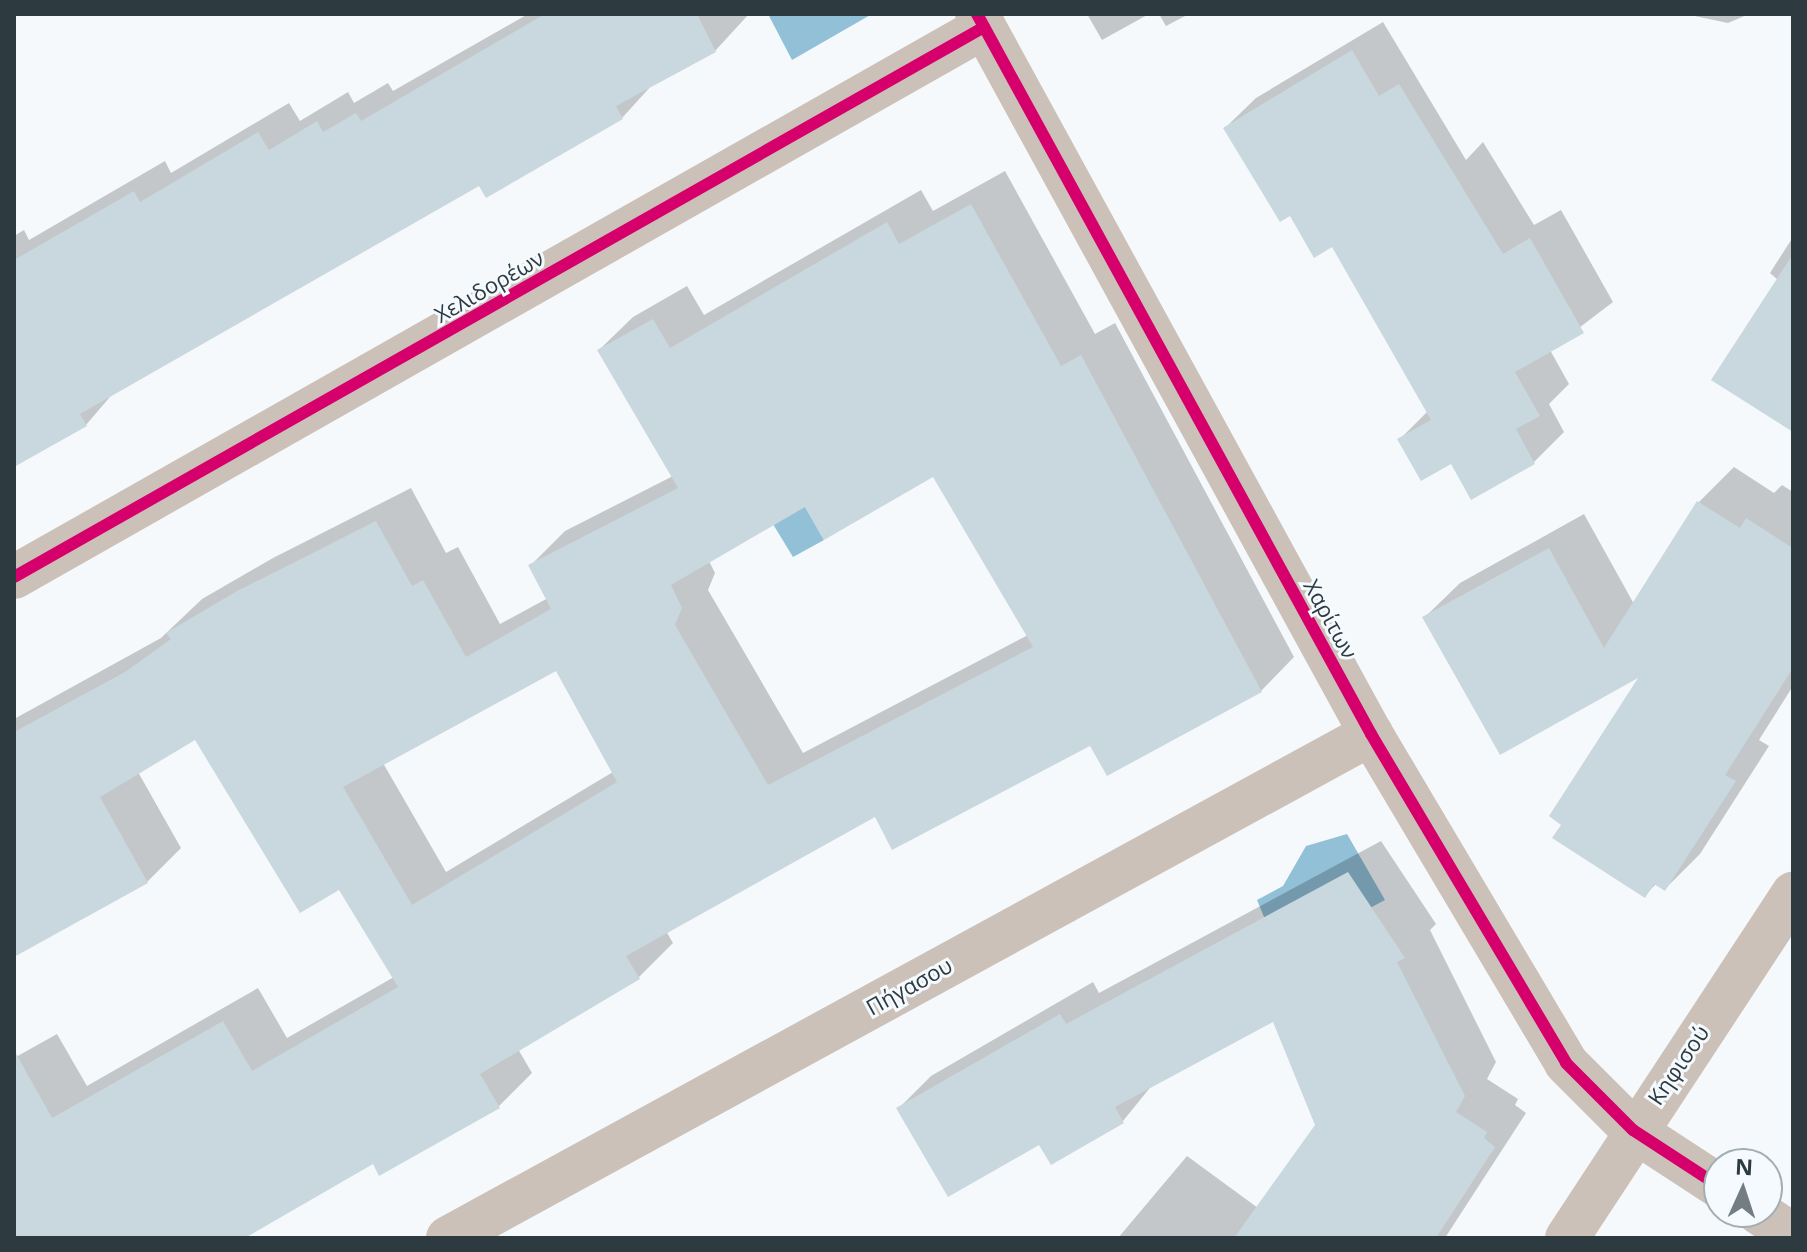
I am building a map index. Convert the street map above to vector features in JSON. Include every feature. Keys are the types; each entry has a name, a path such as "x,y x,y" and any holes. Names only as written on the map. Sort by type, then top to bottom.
{"street":[{"name":"Χελιδορέων","path":"14,577 980,20"},
{"name":"Χαρίτων","path":"980,20 1371,734 1566,1063 1633,1130 1703,1176"},
{"name":"Πήγασου","path":"448,1238 1371,734"},
{"name":"Κηφισού","path":"1567,1238 1633,1130 1793,894"}],"water":[{"path":"768,14 872,14 792,60"},
{"path":"787,475 824,540 793,557 754,493"},
{"path":"1347,834 1385,900 1368,909 1264,917 1257,900 1283,886 1306,846"}],"building":[{"path":"545,14 697,14 716,52 616,106 623,119 486,198 479,186 80,414 87,426 14,467 14,260 134,191 140,202 258,132 269,150 317,121 323,132 356,113 361,121"},
{"path":"1352,50 1379,96 1399,84 1503,254 1530,238 1584,333 1515,372 1540,416 1516,429 1535,464 1471,500 1451,464 1421,481 1397,439 1431,420 1332,247 1314,258 1290,216 1280,222 1223,128"},
{"path":"971,204 1061,366 1081,355 1262,692 1107,776 1090,746 892,850 875,817 626,956 640,979 480,1074 500,1108 379,1176 373,1164 245,1238 14,1238 14,1050 52,1118 223,1021 252,1071 398,987 339,890 300,913 195,740 100,797 148,883 14,957 14,732 125,672 171,639 166,633 237,591 376,521 412,586 423,580 466,657 551,609 528,565 678,488 597,350 653,319 670,348 887,222 899,244","holes":["933,477 1033,647 768,785 675,625 682,608 671,585 805,507 824,540","556,671 617,782 412,905 343,787"]},
{"path":"1793,254 1793,432 1711,380"},
{"path":"1697,501 1740,528 1746,518 1793,548 1793,668 1725,775 1736,781 1665,891 1654,884 1645,898 1552,838 1561,825 1549,816 1638,678 1500,755 1422,617 1549,548 1604,648"},
{"path":"1348,872 1405,958 1397,962 1465,1096 1456,1112 1487,1132 1484,1138 1495,1147 1436,1238 1234,1238 1315,1125 1273,1022 1115,1107 1124,1123 1051,1165 1039,1145 948,1197 896,1108 1060,1014 1066,1024"}],"cycle path":[{"path":"977,14 1371,734 1566,1063 1633,1130 1703,1176"},
{"path":"14,577 984,27"}]}
